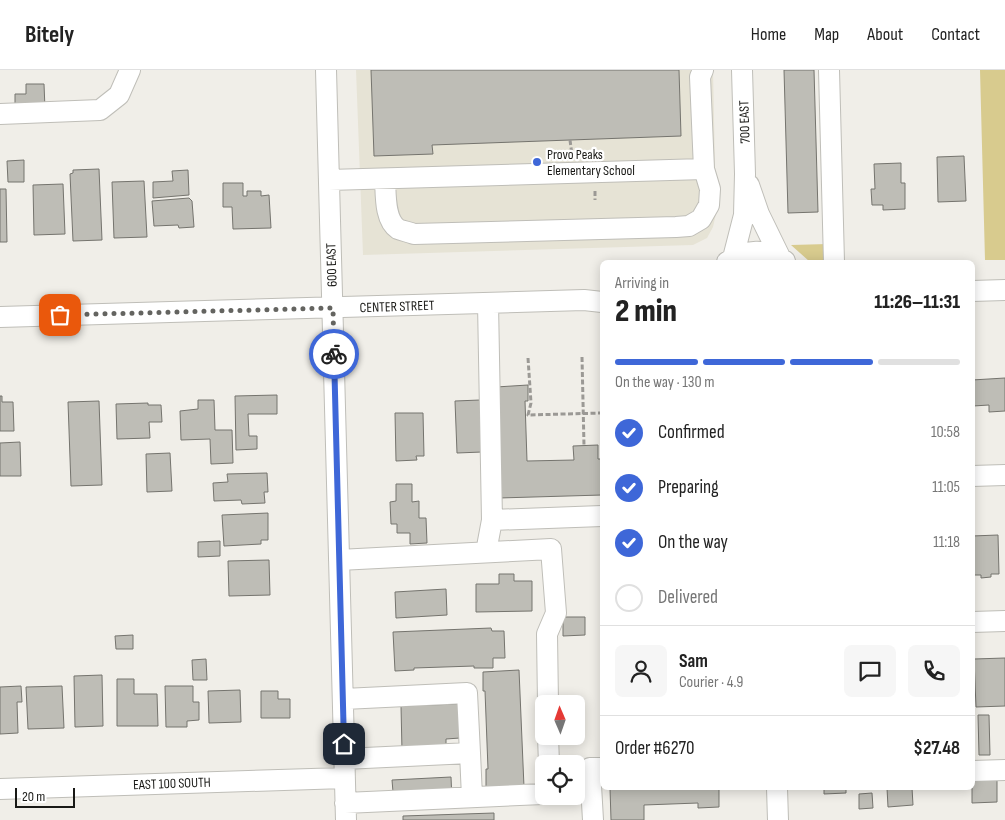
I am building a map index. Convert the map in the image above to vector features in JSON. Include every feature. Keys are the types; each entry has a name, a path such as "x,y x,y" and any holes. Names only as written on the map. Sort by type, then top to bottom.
{"street":[{"path":"0,114 100,110 119,95 130,70"},
{"name":"600 EAST","path":"326,70 344,699 345,811"},
{"path":"385,179 390,220 398,228 414,234 689,226 701,219 709,205 710,189 704,169 700,77 703,70"},
{"name":"700 EAST","path":"730,260 744,215 745,174 742,70"},
{"path":"829,70 834,260"},
{"path":"329,180 704,169"},
{"name":"700 EAST","path":"745,174 759,214 783,260"},
{"path":"730,260 741,254 757,251 772,254 783,260"},
{"path":"975,290 1005,290"},
{"name":"CENTER STREET","path":"0,317 596,300"},
{"path":"486,552 492,520 488,303"},
{"path":"975,476 1005,475"},
{"path":"492,520 600,516"},
{"path":"339,560 551,549 556,613 547,634 548,695"},
{"path":"975,622 1005,621"},
{"path":"344,699 467,693 472,797"},
{"name":"EAST 100 SOUTH","path":"0,789 344,768 470,753"},
{"path":"592,820 590,768 600,768"},
{"path":"975,772 1005,770"},
{"path":"777,790 778,820"},
{"path":"345,811 472,797 535,794"}],"path":[{"path":"570,140 572,158"},
{"path":"582,356 584,446"},
{"path":"528,358 531,403 528,415 600,413"}],"shaded area":[{"name":"Provo Peaks Elementary School","path":"356,70 713,70 716,214 713,227 707,238 693,245 363,255"},
{"path":"980,70 1005,70 1005,260 985,260"},
{"path":"828,244 826,260 808,260 791,245"}],"building":[{"name":"Provo Peaks Elementary School","path":"371,70 679,70 681,136 432,145 433,154 374,156"},
{"path":"784,70 814,70 818,212 788,213"},
{"path":"26,84 44,84 45,109 15,110 15,94 26,94"},
{"path":"964,156 966,201 938,202 937,157"},
{"path":"24,160 24,182 8,182 7,161"},
{"path":"901,163 901,183 905,183 905,209 883,210 883,205 872,205 871,189 875,189 874,164"},
{"path":"99,169 102,240 73,241 70,174 73,173 73,170"},
{"path":"188,170 189,195 153,198 153,182 173,181 172,171"},
{"path":"144,181 147,237 114,238 112,182"},
{"path":"223,183 243,183 243,196 247,196 247,191 261,191 261,196 269,195 271,228 233,229 232,207 223,207"},
{"path":"63,184 65,234 34,235 33,185"},
{"path":"0,189 6,189 7,242 0,242"},
{"path":"189,198 192,201 194,227 179,228 178,225 154,226 152,201"},
{"path":"1005,378 1005,411 989,412 989,405 975,406 975,380"},
{"path":"528,385 528,401 525,401 527,461 574,460 573,446 598,445 600,495 499,498 496,387"},
{"path":"277,395 277,414 248,414 249,436 257,436 257,449 236,450 235,396"},
{"path":"0,396 2,396 2,402 13,402 14,431 0,431"},
{"path":"198,400 214,400 215,430 232,430 233,463 211,464 210,439 181,440 180,411 198,409"},
{"path":"480,400 482,452 457,453 455,401"},
{"path":"99,401 102,485 71,486 68,402"},
{"path":"148,403 148,405 161,405 162,422 149,422 150,438 117,439 116,404"},
{"path":"395,413 423,413 424,456 416,456 417,460 396,461"},
{"path":"20,442 21,476 0,476 0,443"},
{"path":"170,453 172,491 147,492 146,454"},
{"path":"267,473 268,492 264,492 265,503 242,504 241,500 214,501 213,483 228,482 227,474"},
{"path":"396,484 412,484 412,502 419,501 419,518 426,518 427,543 410,544 410,533 397,533 397,524 391,524 390,502 396,501"},
{"path":"268,513 268,540 261,540 261,544 224,546 222,515"},
{"path":"998,535 999,574 991,574 991,577 981,578 981,575 975,575 975,536"},
{"path":"220,541 220,556 198,557 198,542"},
{"path":"269,560 270,595 229,596 228,561"},
{"path":"499,574 514,574 514,581 532,581 532,611 476,612 476,584 499,584"},
{"path":"446,589 447,615 396,618 395,592"},
{"path":"563,617 585,617 585,635 563,636"},
{"path":"491,628 492,631 504,631 505,658 493,658 493,668 474,668 474,666 414,668 414,670 395,671 393,632"},
{"path":"133,635 133,649 116,649 115,636"},
{"path":"1005,658 1005,706 976,707 975,659"},
{"path":"206,659 207,680 193,680 192,660"},
{"path":"519,670 524,787 486,789 486,769 488,769 483,672"},
{"path":"102,675 103,726 75,727 74,676"},
{"path":"117,679 134,679 134,694 157,694 158,726 117,726"},
{"path":"21,686 22,702 17,702 18,733 0,734 0,687"},
{"path":"62,686 64,728 28,729 26,687"},
{"path":"165,686 193,686 193,702 199,702 199,720 187,721 187,727 166,727"},
{"path":"240,690 241,722 209,723 208,691"},
{"path":"261,691 278,691 278,699 290,699 290,718 261,718"},
{"path":"459,704 460,738 446,739 446,750 402,751 401,706"},
{"path":"978,715 989,715 990,755 979,755"},
{"path":"451,777 452,800 394,804 392,780"},
{"path":"997,779 997,802 972,803 972,790 975,790 975,780"},
{"path":"610,790 719,790 719,807 698,808 698,803 644,805 644,820 611,820"},
{"path":"824,790 846,790 846,793 824,794"},
{"path":"887,790 912,790 913,805 888,807"},
{"path":"872,793 873,808 859,809 859,794"},
{"path":"494,813 494,820 403,820 403,816"}],"way so far":[{"path":"60,315 333,308 334,354"}],"place":[{"name":"Provo Peaks Elementary School","path":"537,162"}],"route":[{"path":"334,354 344,744"}]}
